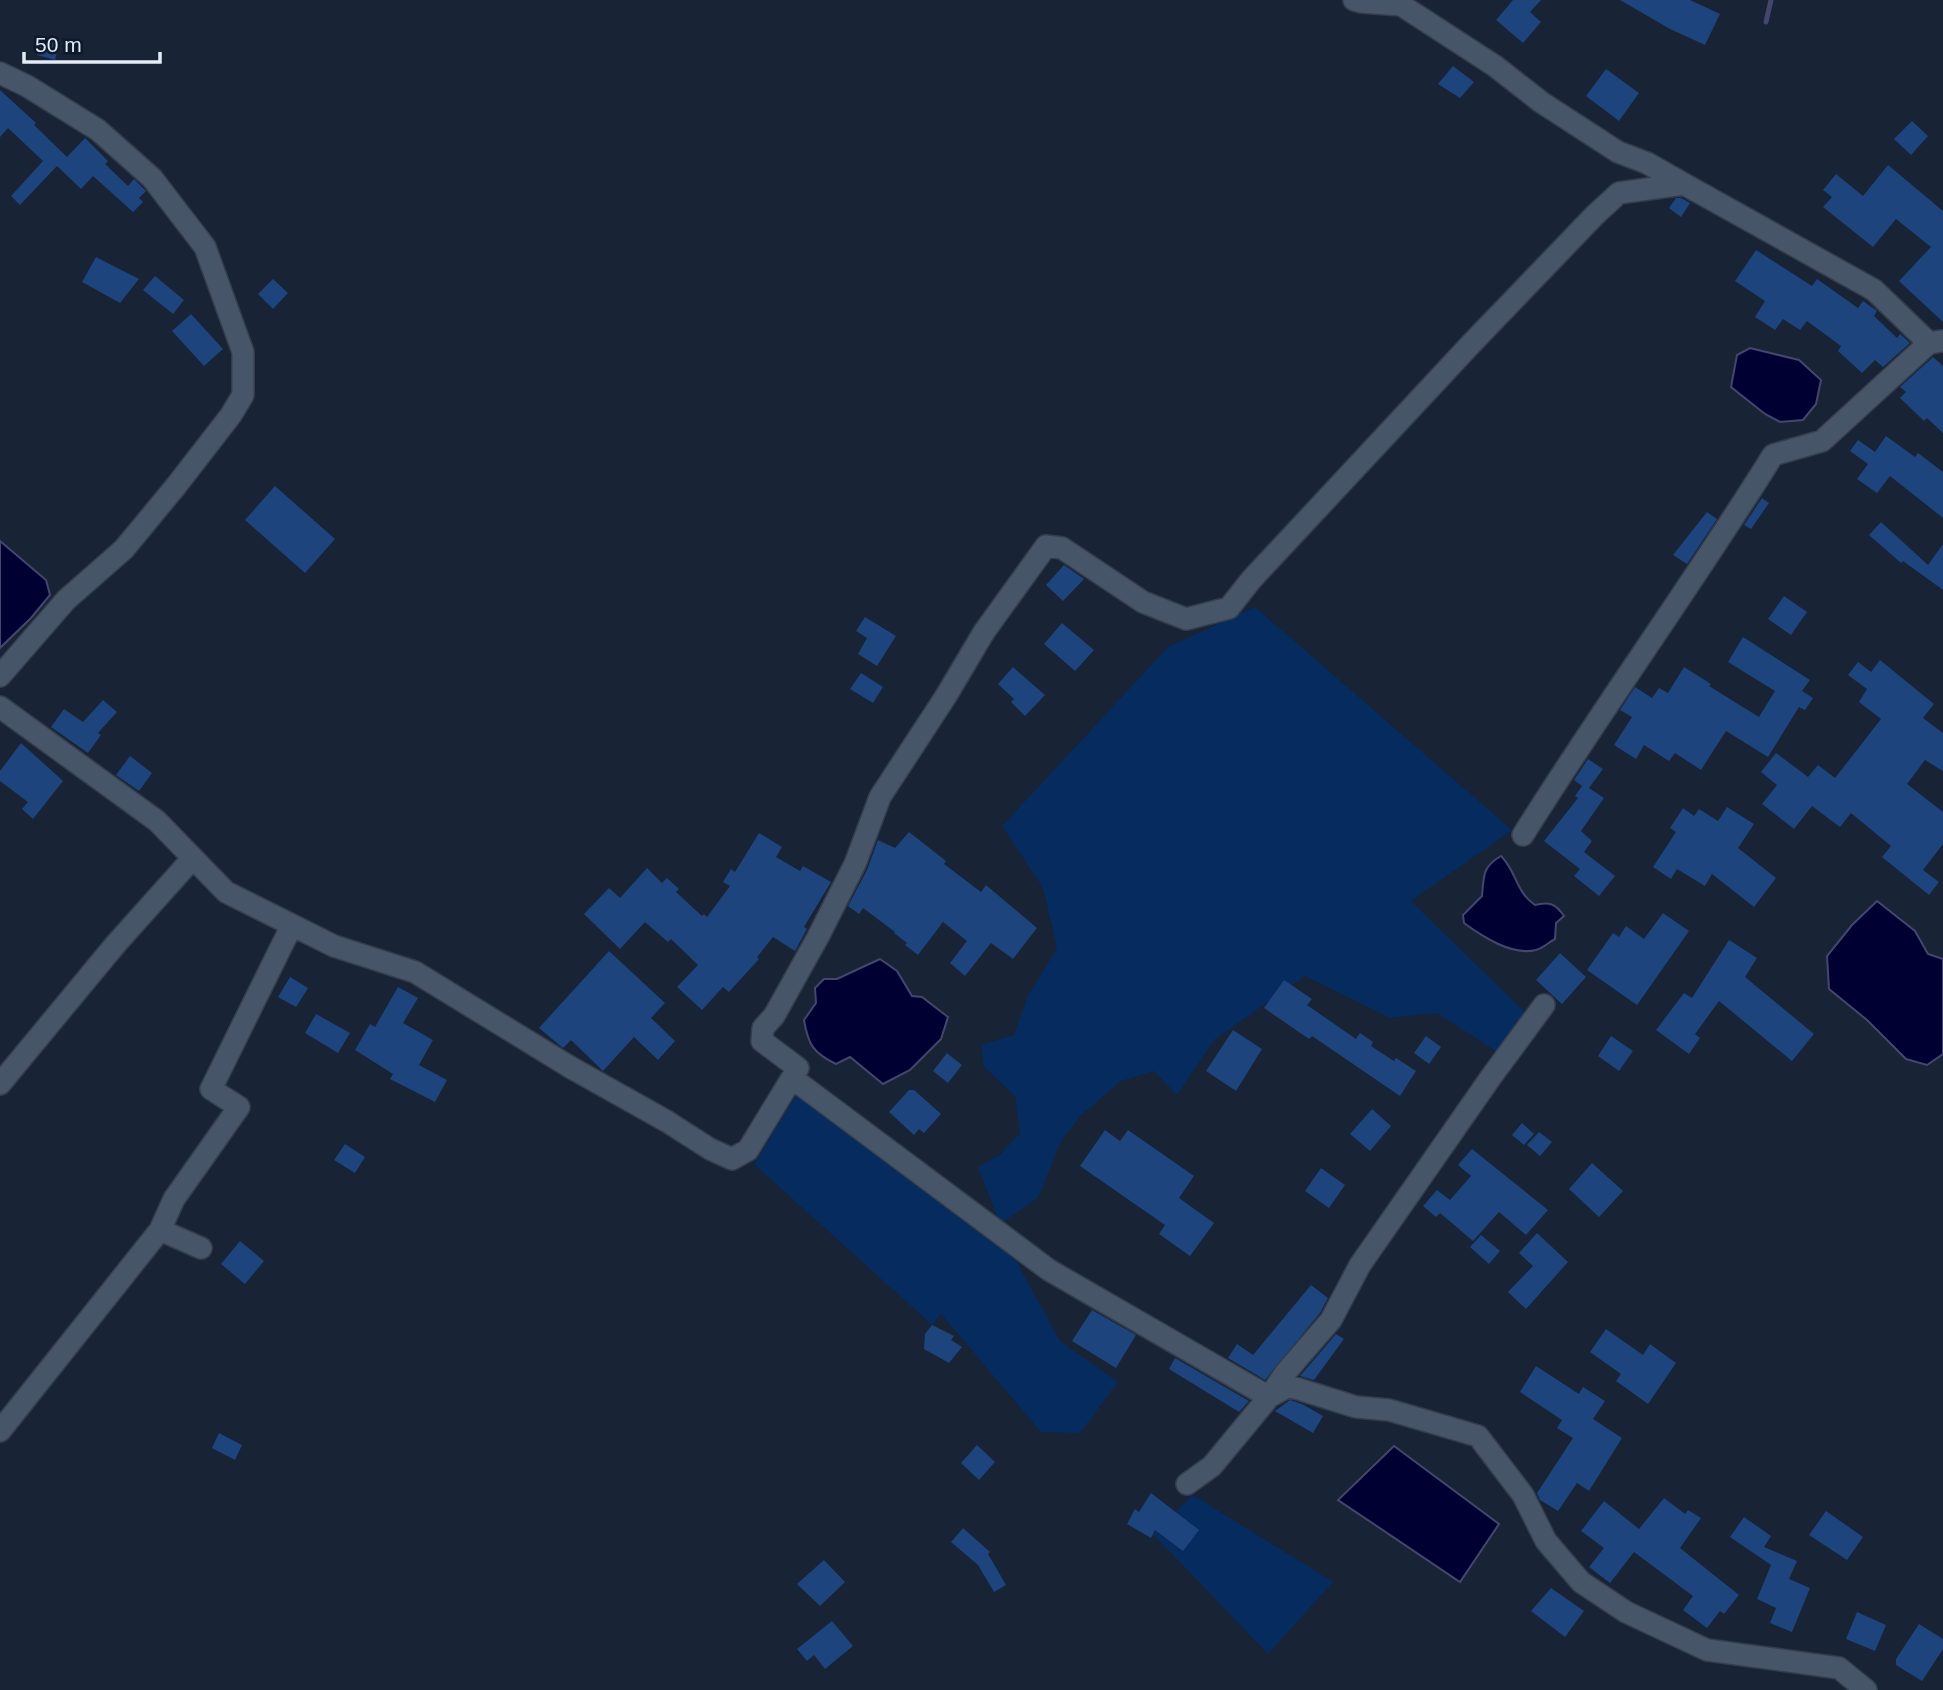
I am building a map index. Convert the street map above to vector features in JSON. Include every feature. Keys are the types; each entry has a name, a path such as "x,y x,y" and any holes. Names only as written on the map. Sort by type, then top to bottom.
{"street":[{"path":"1354,0 1401,5 1483,58 1541,102 1618,152 1647,163 1874,290 1936,342 1822,441 1773,455 1728,528 1523,835"},
{"path":"0,73 27,86 98,130 152,178 205,247 243,352 243,395 231,415 176,486 124,548 66,600 0,676"},
{"path":"0,707 157,821 226,892 334,946 415,972 570,1067 710,1149 732,1159 748,1150 798,1068 762,1041 763,1028 774,1016 831,913 855,864 880,797 984,632 1046,546 1062,548 1143,602 1186,619 1228,608 1251,580 1595,215 1619,193 1684,184"},
{"path":"0,1084 115,945 192,859"},
{"path":"0,1431 160,1230 174,1199 239,1107 211,1089 292,925"},
{"path":"1187,1484 1212,1466 1331,1320 1360,1265 1544,1005"},
{"path":"792,1078 1049,1270 1269,1397"},
{"path":"160,1230 201,1248"},
{"path":"1269,1397 1289,1386 1356,1406 1389,1410 1478,1436 1522,1495 1546,1541 1581,1582 1626,1612 1707,1650 1839,1668 1866,1690"}],"shaded area":[{"path":"1750,348 1799,360 1821,380 1816,404 1803,420 1780,422 1765,414 1731,387 1737,355"},
{"path":"0,541 46,580 50,595 0,648"},
{"path":"1255,607 1512,830 1411,901 1533,1020 1505,1057 1437,1013 1390,1018 1305,976 1214,1040 1177,1095 1154,1071 1121,1081 1080,1116 1061,1141 1038,1198 1000,1224 978,1167 1000,1155 1020,1133 1015,1096 984,1067 981,1045 1014,1035 1027,998 1057,948 1043,888 1002,826 1168,647"},
{"path":"1501,856 1528,900 1535,905 1552,904 1564,916 1556,923 1555,939 1539,949 1527,951 1508,948 1464,923 1463,915 1482,896 1487,868"},
{"path":"1877,901 1915,931 1928,954 1943,959 1943,1054 1927,1065 1906,1059 1867,1020 1829,989 1827,956 1852,925"},
{"path":"880,959 897,971 912,996 922,997 948,1017 941,1039 910,1070 883,1084 850,1057 836,1064 817,1052 807,1035 804,1020 816,1003 815,988 824,979 837,979"},
{"path":"802,1086 1002,1235 1060,1341 1118,1382 1080,1433 1041,1432 941,1314 932,1325 754,1164"},
{"path":"1394,1446 1499,1524 1460,1582 1338,1500"},
{"path":"1193,1495 1333,1582 1268,1654 1153,1534"}],"building":[{"path":"1513,0 1541,0 1530,12 1541,22 1523,43 1496,20"},
{"path":"1620,0 1690,0 1720,14 1705,45 1670,29"},
{"path":"42,35 60,40 55,60 37,55"},
{"path":"1453,66 1474,82 1460,98 1438,84"},
{"path":"1606,69 1639,93 1619,121 1586,96"},
{"path":"0,90 36,123 34,125 67,157 85,138 108,161 105,164 128,186 134,179 146,191 139,198 143,202 133,212 93,176 81,189 57,166 20,205 11,196 43,161 8,128 0,137"},
{"path":"1912,121 1928,136 1911,155 1894,139"},
{"path":"1888,165 1943,211 1943,322 1899,281 1931,247 1896,219 1873,247 1823,207 1832,197 1823,190 1836,174 1863,196"},
{"path":"1676,198 1690,203 1681,217 1669,208"},
{"path":"1756,250 1812,286 1817,279 1858,308 1863,301 1877,311 1874,316 1897,338 1900,334 1910,343 1883,367 1875,360 1862,373 1838,351 1841,346 1807,321 1800,330 1783,319 1775,330 1755,317 1765,301 1735,281"},
{"path":"96,257 139,279 120,303 82,282"},
{"path":"155,276 184,300 173,314 143,290"},
{"path":"273,279 288,293 273,309 258,294"},
{"path":"191,314 223,349 204,366 172,331"},
{"path":"1933,357 1943,366 1943,433 1927,418 1924,421 1900,398 1906,392 1900,387"},
{"path":"1886,436 1915,457 1918,453 1943,472 1943,518 1890,476 1877,493 1857,479 1868,464 1850,451 1858,440 1875,452"},
{"path":"275,486 335,539 305,573 245,520"},
{"path":"1762,498 1769,503 1751,529 1744,525"},
{"path":"1707,512 1717,519 1687,564 1673,555"},
{"path":"1881,522 1928,565 1943,544 1943,590 1903,561 1901,563 1869,535"},
{"path":"1064,565 1084,579 1063,601 1046,585"},
{"path":"1784,596 1807,612 1791,635 1768,619"},
{"path":"865,617 896,636 877,666 858,654 867,638 856,631"},
{"path":"1062,623 1094,650 1075,671 1044,644"},
{"path":"1743,637 1810,680 1802,691 1813,698 1805,710 1799,707 1768,757 1726,731 1701,770 1675,753 1669,761 1644,745 1636,759 1614,745 1632,717 1620,710 1635,687 1652,698 1659,688 1668,693 1684,667 1759,717 1775,691 1728,662"},
{"path":"1880,660 1934,704 1923,718 1943,733 1943,771 1925,760 1907,784 1943,812 1943,844 1923,870 1939,882 1929,895 1882,857 1891,846 1851,813 1840,827 1812,806 1794,829 1762,804 1777,785 1761,772 1776,753 1808,777 1818,765 1835,778 1881,719 1859,702 1867,689 1848,675 1858,662 1871,672"},
{"path":"1013,667 1045,695 1025,716 1011,702 1014,699 998,684"},
{"path":"861,673 883,687 873,703 850,689"},
{"path":"103,700 117,712 98,733 101,735 88,753 51,727 64,709 83,722"},
{"path":"21,743 63,781 33,819 22,809 28,802 0,781 0,771"},
{"path":"130,756 152,773 139,791 116,775"},
{"path":"1588,759 1603,769 1589,788 1604,798 1581,831 1592,841 1584,852 1615,876 1599,896 1574,876 1580,869 1544,841 1578,798 1575,796 1582,786 1574,780"},
{"path":"1727,807 1754,824 1738,848 1776,878 1754,907 1712,874 1705,886 1677,869 1671,879 1653,867 1676,832 1670,828 1683,808 1694,816 1699,809 1718,821"},
{"path":"909,832 946,861 944,864 981,892 986,885 1037,928 1013,959 991,943 965,976 950,963 967,941 943,922 918,955 905,945 907,943 895,932 863,908 859,914 848,906 867,870 878,840 895,848"},
{"path":"759,833 782,847 776,857 800,871 803,866 831,882 804,927 807,929 795,951 773,937 757,957 759,959 729,992 723,987 702,1010 677,987 698,965 671,939 668,942 645,922 620,949 584,914 609,888 620,898 647,868 662,883 667,878 679,889 676,892 702,916 704,914 707,917 730,886 723,882 731,869 735,872"},
{"path":"1663,913 1689,931 1637,1005 1587,970 1613,933 1619,937 1626,926 1644,939"},
{"path":"1729,940 1757,958 1745,977 1814,1034 1792,1061 1719,1001 1695,1034 1700,1038 1689,1054 1656,1030 1684,993 1692,998"},
{"path":"609,951 665,1003 651,1018 675,1041 658,1060 634,1037 603,1071 571,1040 563,1048 539,1028"},
{"path":"1560,953 1586,977 1562,1004 1536,980"},
{"path":"290,977 308,988 296,1007 278,997"},
{"path":"1284,980 1312,999 1307,1005 1356,1039 1360,1033 1373,1042 1371,1046 1416,1071 1400,1096 1312,1036 1309,1039 1264,1008"},
{"path":"398,987 418,998 403,1023 433,1040 419,1065 447,1080 435,1102 390,1079 393,1074 355,1050 370,1024 375,1027"},
{"path":"316,1014 350,1033 338,1053 305,1033"},
{"path":"1233,1030 1262,1049 1236,1091 1206,1071"},
{"path":"1426,1036 1441,1047 1429,1064 1414,1053"},
{"path":"1611,1036 1633,1051 1619,1071 1598,1056"},
{"path":"947,1053 962,1065 948,1083 933,1071"},
{"path":"909,1090 914,1090 941,1114 924,1133 919,1129 914,1135 889,1112"},
{"path":"1372,1109 1391,1126 1370,1151 1350,1134"},
{"path":"1522,1123 1534,1134 1524,1145 1512,1135"},
{"path":"1105,1130 1120,1141 1128,1130 1194,1176 1179,1198 1214,1223 1190,1256 1159,1234 1165,1225 1080,1166"},
{"path":"1539,1132 1552,1142 1540,1156 1527,1145"},
{"path":"345,1144 365,1157 355,1173 334,1160"},
{"path":"1472,1149 1548,1210 1526,1235 1499,1212 1473,1241 1440,1213 1436,1217 1423,1206 1437,1190 1450,1200 1471,1176 1458,1165"},
{"path":"1592,1163 1623,1191 1599,1217 1569,1189"},
{"path":"1321,1168 1345,1185 1329,1208 1305,1191"},
{"path":"1537,1233 1568,1262 1526,1309 1508,1292 1533,1266 1519,1253"},
{"path":"1481,1235 1500,1251 1489,1264 1470,1247"},
{"path":"240,1241 264,1261 245,1284 221,1264"},
{"path":"1311,1285 1328,1298 1320,1313 1265,1380 1228,1358 1237,1344 1253,1355"},
{"path":"1092,1310 1136,1335 1116,1368 1072,1341"},
{"path":"932,1325 954,1336 951,1340 962,1347 949,1363 924,1349 925,1334"},
{"path":"1606,1329 1643,1355 1650,1344 1676,1363 1648,1404 1616,1381 1621,1374 1590,1352"},
{"path":"1336,1334 1344,1339 1314,1380 1300,1376"},
{"path":"1175,1358 1249,1401 1239,1412 1169,1369"},
{"path":"1536,1366 1579,1394 1583,1387 1605,1401 1593,1419 1622,1438 1589,1491 1577,1483 1558,1511 1540,1500 1537,1493 1573,1438 1557,1428 1562,1420 1520,1392"},
{"path":"1290,1400 1323,1416 1313,1433 1275,1411"},
{"path":"219,1433 242,1445 235,1460 212,1448"},
{"path":"977,1445 995,1462 979,1480 961,1463"},
{"path":"1151,1493 1199,1530 1183,1551 1155,1530 1151,1538 1127,1524 1135,1509 1139,1512"},
{"path":"1664,1498 1685,1514 1688,1510 1701,1518 1680,1548 1739,1595 1724,1614 1720,1611 1707,1628 1683,1610 1693,1596 1634,1552 1610,1583 1589,1567 1604,1548 1581,1531 1604,1501 1639,1529"},
{"path":"1826,1511 1863,1537 1847,1560 1809,1535"},
{"path":"1744,1517 1771,1536 1764,1547 1797,1561 1789,1579 1810,1588 1792,1632 1770,1623 1776,1608 1757,1599 1771,1565 1730,1537"},
{"path":"963,1528 990,1552 988,1554 1006,1585 994,1592 978,1565 951,1542"},
{"path":"824,1560 845,1582 820,1606 797,1584"},
{"path":"1551,1588 1584,1611 1565,1637 1531,1611"},
{"path":"1857,1612 1886,1625 1875,1651 1846,1639"},
{"path":"832,1621 853,1646 825,1669 814,1655 807,1661 797,1649"},
{"path":"1919,1624 1943,1639 1943,1649 1922,1681 1896,1665 1896,1659"}],"waterway":[{"path":"1766,22 1771,0"}]}
